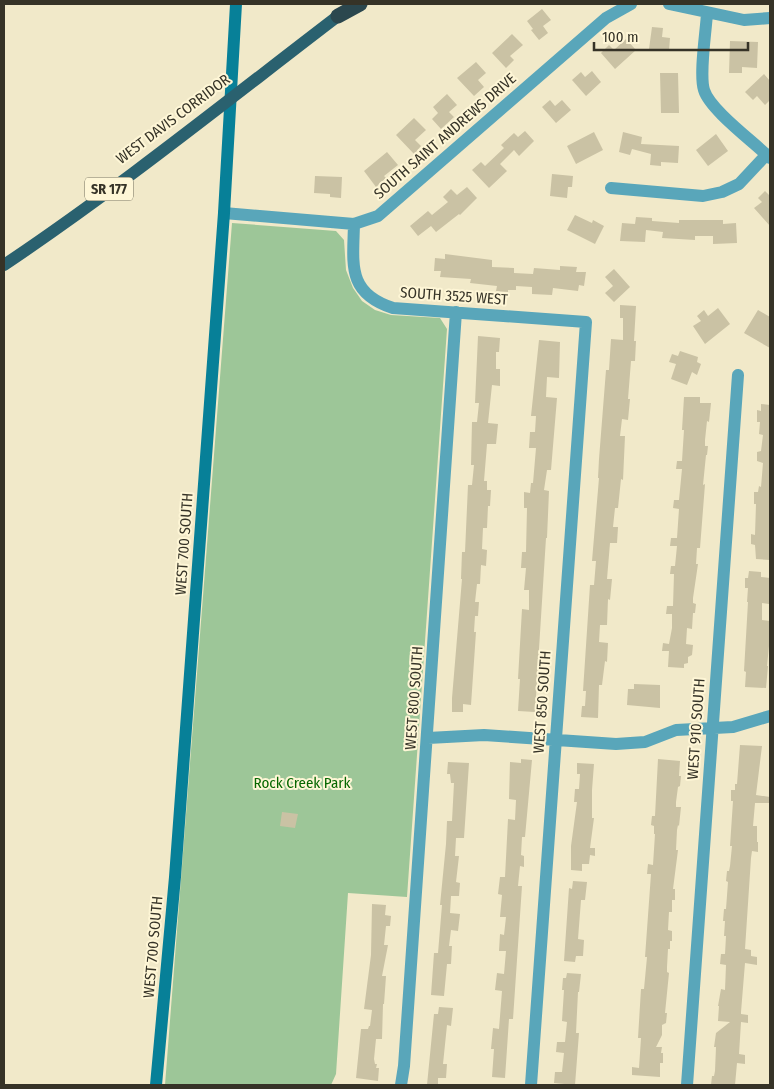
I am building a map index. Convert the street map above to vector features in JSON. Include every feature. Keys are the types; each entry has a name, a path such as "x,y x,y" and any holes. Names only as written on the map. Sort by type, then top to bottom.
{"highway":[{"name":"WEST DAVIS CORRIDOR","path":"338,16 351,4"},
{"name":"WEST DAVIS CORRIDOR","path":"338,16 360,4"}],"main road":[{"name":"WEST DAVIS CORRIDOR","path":"4,265 190,129 338,16"}],"street":[{"name":"WEST 700 SOUTH","path":"156,1085 175,877 224,213 236,4"},
{"name":"SOUTH SAINT ANDREWS DRIVE","path":"224,213 354,224 378,216 606,18 631,4"},
{"path":"669,4 744,20 770,18"},
{"path":"611,188 704,196 722,192 739,184 768,156 715,107 704,92 702,80 707,13"},
{"name":"SOUTH 3525 WEST","path":"354,224 353,263 357,281 365,293 378,303 393,308 586,322"},
{"name":"WEST 800 SOUTH","path":"400,1085 404,1066 428,738 456,312"},
{"name":"WEST 850 SOUTH","path":"530,1085 586,322"},
{"name":"WEST 910 SOUTH","path":"687,1085 738,375"},
{"path":"428,738 484,734 555,741 616,744 645,742 676,730 734,727 770,716"}],"green space":[{"name":"Rock Creek Park","path":"232,223 336,231 344,240 346,270 353,288 362,301 375,310 391,315 440,318 447,329 407,897 348,893 336,1074 331,1085 165,1085"}],"building":[{"path":"542,9 551,20 543,26 548,33 539,40 527,21"},
{"path":"652,27 663,28 662,37 670,38 669,51 649,49"},
{"path":"512,34 523,45 510,56 514,60 506,68 492,53"},
{"path":"626,39 636,50 615,69 601,53 609,45 614,50"},
{"path":"730,41 758,42 757,68 742,67 742,73 729,73"},
{"path":"476,62 486,73 478,80 484,87 474,96 457,78"},
{"path":"592,71 601,82 586,96 572,80 581,72 585,77"},
{"path":"660,73 678,73 679,113 661,113"},
{"path":"764,74 770,81 770,100 765,105 757,96 753,100 745,92"},
{"path":"447,94 457,105 449,112 454,117 441,129 432,119 438,113 433,107"},
{"path":"550,100 555,106 562,100 571,110 556,123 542,107"},
{"path":"414,118 426,130 415,140 421,146 414,154 396,135"},
{"path":"525,131 534,141 519,156 514,150 500,164 507,171 489,188 472,170 481,162 485,166 504,148 501,145 514,133 518,137"},
{"path":"594,132 603,150 576,164 567,146"},
{"path":"623,132 642,137 641,144 679,146 678,163 661,162 661,166 650,165 651,154 632,149 630,155 619,152"},
{"path":"716,134 728,151 708,166 696,150"},
{"path":"387,152 398,165 384,176 386,178 376,187 364,171"},
{"path":"552,174 573,176 572,187 568,187 567,198 550,196"},
{"path":"315,176 342,177 341,198 330,197 330,194 314,193"},
{"path":"467,187 477,198 460,215 436,232 431,226 418,236 410,226 428,211 432,215 448,202 443,197 451,189 457,195"},
{"path":"765,191 770,194 770,226 754,208 762,202 758,198"},
{"path":"575,215 592,223 593,220 604,226 595,244 567,230"},
{"path":"636,217 652,218 652,221 679,223 679,220 723,220 723,224 736,223 737,243 713,244 713,236 695,236 695,240 662,238 663,232 646,230 645,242 620,241 622,223 635,224"},
{"path":"445,254 492,260 492,267 514,268 514,273 533,274 534,268 560,270 560,266 577,267 576,272 586,272 584,286 579,285 578,291 553,288 552,295 532,294 532,287 516,286 516,290 508,290 508,292 496,291 497,286 470,283 471,279 440,277 441,271 434,271 435,258 445,259"},
{"path":"614,269 630,287 614,302 605,293 613,286 605,277"},
{"path":"620,305 636,306 634,341 636,341 635,361 631,361 628,420 622,419 620,436 625,436 623,480 621,479 618,508 615,508 613,527 618,527 617,543 610,543 607,579 612,579 610,600 608,599 607,625 600,625 599,642 608,643 607,662 605,661 602,685 599,685 598,718 581,717 582,706 585,706 586,691 583,691 590,585 594,585 596,561 592,561 606,370 609,370 611,339 623,340 623,318 620,318"},
{"path":"718,308 730,324 705,344 693,326 701,321 697,316 704,310 708,316"},
{"path":"758,310 770,317 770,348 744,333"},
{"path":"478,336 500,338 499,352 496,352 496,369 500,369 500,386 492,385 488,423 498,424 496,444 487,444 484,481 487,481 487,490 491,490 487,528 483,528 482,549 487,550 486,566 481,565 480,584 477,584 475,602 479,602 478,616 475,616 474,632 476,632 471,705 463,704 463,712 452,712 462,579 462,552 465,552 468,485 472,485 474,465 471,465 472,422 477,422 479,403 475,403"},
{"path":"539,340 560,342 559,378 547,377 546,397 557,398 551,470 547,470 544,490 549,491 535,712 518,711 520,679 518,679 522,609 529,610 529,590 524,590 526,568 521,568 522,552 526,552 527,508 524,508 524,492 530,493 531,483 533,483 536,448 529,448 530,432 535,432 536,416 531,416"},
{"path":"680,351 698,357 697,362 701,364 697,375 692,372 687,385 671,379 676,364 669,362 672,354 678,356"},
{"path":"684,397 700,397 700,403 711,403 705,440 705,446 708,446 703,485 705,484 700,548 697,548 696,564 698,564 693,598 693,603 696,604 695,613 693,613 692,629 687,628 686,644 693,645 692,655 688,657 688,663 684,664 684,668 668,667 669,651 662,651 663,643 669,644 672,628 672,614 666,614 667,606 673,606 674,574 670,574 671,566 675,566 677,546 670,546 671,538 677,538 679,509 673,508 674,500 679,500 682,469 676,469 677,461 682,461"},
{"path":"761,404 770,405 770,560 756,559 755,545 751,544 751,534 755,535 756,504 754,504 754,492 758,492 759,486 761,487 763,463 757,461 757,452 761,451 763,435 759,434 760,422 757,422 757,410 761,411"},
{"path":"749,571 761,572 761,577 770,578 769,604 762,603 762,620 770,621 766,688 745,687 748,588 745,588 745,578 748,578"},
{"path":"634,684 660,685 660,708 627,705 628,689 634,689"},
{"path":"740,745 762,746 756,795 770,797 770,803 755,803 753,826 757,826 758,852 752,851 751,858 745,949 751,950 751,956 757,957 757,965 745,963 741,1014 748,1015 748,1023 741,1022 739,1054 745,1055 745,1064 737,1063 735,1085 711,1085 712,1076 714,1076 715,1071 716,1047 714,1047 716,1033 730,1022 718,1021 718,1006 721,989 725,990 726,965 720,964 721,954 725,954 726,936 724,936 725,921 723,921 724,909 726,909 727,871 729,871 730,866 732,846 730,846 733,801 731,801 731,790 735,790 735,784 737,784"},
{"path":"521,759 532,760 525,837 522,837 521,855 524,856 524,867 520,866 518,886 522,886 513,1019 509,1019 505,1078 492,1077 494,1049 491,1049 493,1028 499,1029 502,991 495,990 497,973 504,974 506,951 499,951 500,934 504,935 506,917 500,917 502,895 498,894 500,877 505,877 508,819 515,820 516,800 509,799 510,762 521,763"},
{"path":"658,759 680,761 679,776 681,776 676,802 676,807 681,807 677,830 676,850 678,850 673,889 675,889 675,900 672,900 672,912 669,912 668,930 672,931 672,941 670,941 670,949 668,949 667,972 669,973 665,1013 667,1013 666,1023 662,1025 662,1035 656,1047 662,1047 661,1053 663,1053 663,1063 660,1063 660,1077 632,1075 632,1067 639,1068 641,1038 638,1038 641,989 644,989 647,957 645,957 651,874 647,874 648,864 653,865 655,834 654,826 651,825 652,816 655,816"},
{"path":"448,762 469,763 464,838 456,838 455,856 459,856 456,882 460,883 459,896 451,896 450,913 460,914 458,931 451,930 449,946 452,946 451,964 447,964 444,996 431,995 434,953 438,953 447,821 452,821 454,783 451,783 450,774 447,774"},
{"path":"577,763 594,764 592,818 594,818 590,848 595,848 595,856 590,855 589,864 582,864 582,871 571,870 571,846 577,802 574,802 575,789 579,789 580,774 577,774"},
{"path":"282,812 298,814 295,828 280,826"},
{"path":"573,881 587,882 585,900 581,900 578,939 584,940 583,956 576,956 575,962 564,961 569,888 572,889"},
{"path":"372,904 386,905 385,915 391,916 390,926 386,926 384,945 388,945 382,976 386,976 382,1039 376,1039 374,1059 375,1064 377,1064 376,1068 379,1068 378,1081 356,1078 361,1029 368,1029 370,1026 372,1010 364,1009 371,955"},
{"path":"567,973 581,974 578,992 576,1033 579,1033 575,1085 554,1083 555,1072 562,1072 564,1053 556,1052 557,1042 565,1042 567,1022 562,1021 564,990 562,990 563,978 566,978"},
{"path":"439,1007 453,1008 451,1026 447,1025 443,1064 447,1064 446,1078 438,1078 438,1085 427,1085 434,1014 438,1014"}]}
